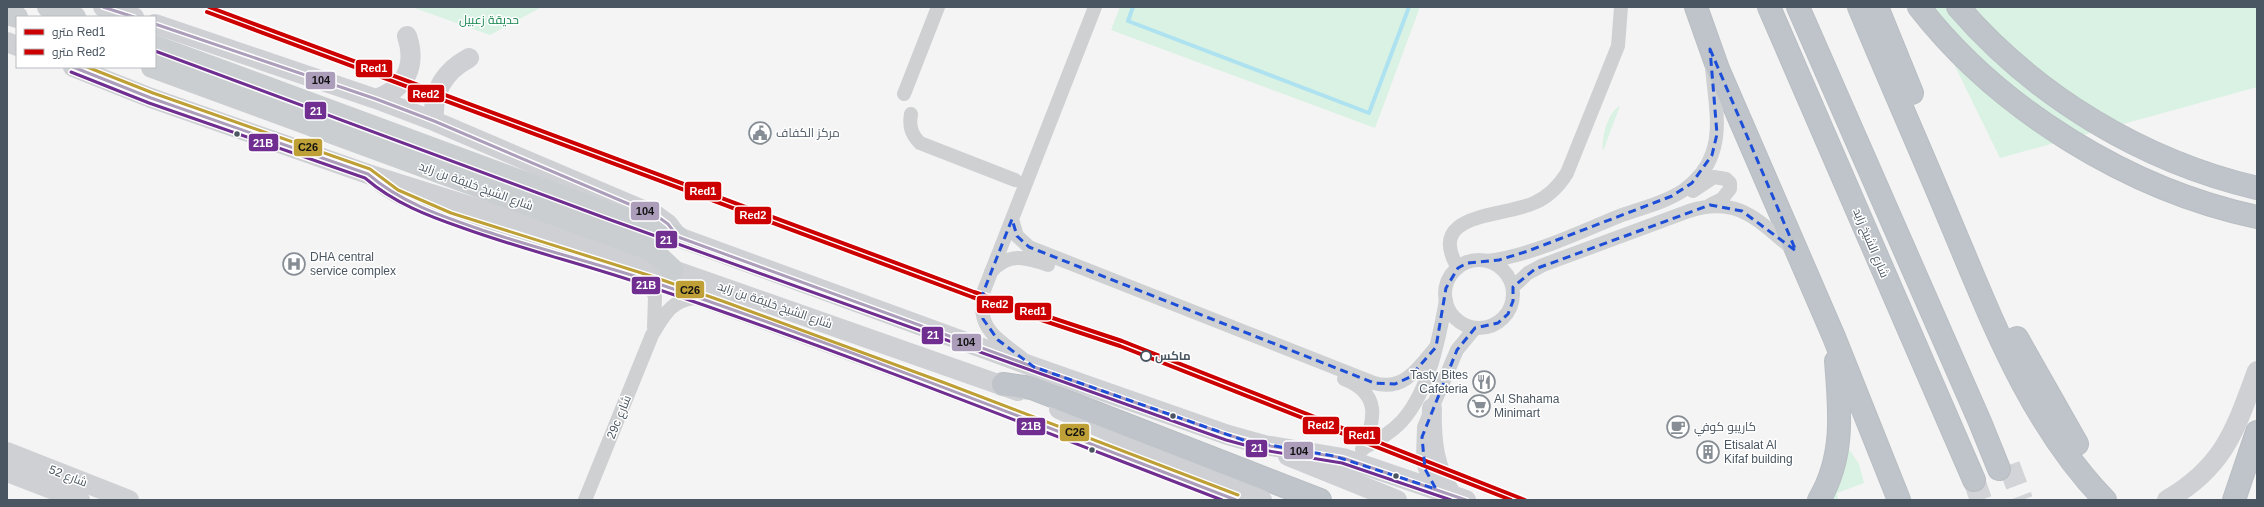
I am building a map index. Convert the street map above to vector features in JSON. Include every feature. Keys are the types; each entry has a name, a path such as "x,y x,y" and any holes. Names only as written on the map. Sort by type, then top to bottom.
{"highway":[{"path":"1696,7 1710,49 1834,337 1899,500"},
{"name":"شارع الشيخ زايد","path":"1769,7 1974,480"},
{"path":"1798,7 1980,422 2004,467 1979,390 1814,7"},
{"path":"1859,7 1986,306 2020,376 2059,444 2085,478 2105,500"},
{"path":"1878,7 2004,311 2036,374 2066,426 2113,500"},
{"path":"1919,7 1944,36 1994,84 2021,106 2081,146 2128,172 2169,191 2221,208 2257,217"},
{"path":"1958,7 1983,34 2031,77 2095,121 2167,158 2214,175 2257,188"},
{"path":"1819,500 1835,462 1840,434 1840,406 1834,337"},
{"path":"1003,384 1032,388 1320,500"},
{"path":"2234,500 2257,432"}],"main road":[{"path":"48,7 72,16"},
{"path":"104,7 131,16"},
{"path":"156,24 376,99 434,121 657,216 668,224 678,237"},
{"path":"376,99 389,94 399,86 407,75 411,62 411,49 407,36"},
{"name":"شارع الشيخ خليفة بن زايد","path":"156,46 479,176 646,248 656,254 673,270 1003,384 1262,500"},
{"path":"434,121 433,108 440,83 457,64 469,58"},
{"path":"75,68 151,98 368,174 673,270"},
{"name":"شارع الشيخ خليفة بن زايد","path":"155,68 479,176 610,214 678,237 1034,367 1252,442 1397,500"},
{"path":"2167,500 2200,478 2215,461 2234,433 2257,371"},
{"path":"1432,408 1432,433 1436,462 1440,475 1451,495"},
{"name":"شارع الشيخ خليفة بن زايد","path":"1252,442 1343,458 1451,495"},
{"name":"شارع 52","path":"7,452 129,500"},
{"name":"شارع 52","path":"7,472 80,500"}],"street":[{"path":"904,94 938,7"},
{"path":"1034,367 998,340 989,331 983,319 981,306 991,272 1095,7"},
{"path":"1458,268 1451,256 1449,245 1449,239 1455,228 1466,222 1533,204 1555,188 1567,172 1618,46 1621,7"},
{"path":"1672,196 1688,187 1701,174 1712,155 1715,145 1716,114 1710,49"},
{"path":"911,114 910,127 912,134 920,143 1015,180"},
{"path":"368,174 381,186 408,202 491,234 648,281 958,392 1236,500"},
{"path":"1343,458 1363,449 1392,430 1410,411 1419,395 1436,347 1446,300 1446,288 1450,277 1458,268 1467,262 1487,261 1528,251 1672,196 1692,191 1714,177 1726,178 1730,183 1730,189 1722,199 1710,205 1689,211 1543,265 1528,273 1513,287"},
{"path":"1710,205 1732,207 1742,211 1796,251"},
{"path":"1012,219 1017,236 1029,248 1374,383 1389,386 1403,382 1416,371 1436,347"},
{"path":"991,272 1006,259 1023,257 1031,259 1354,383 1365,392 1373,410 1370,433 1363,449"},
{"path":"1446,300 1450,312 1459,322 1475,328 1485,328 1498,323 1508,314 1513,301 1513,287 1504,270 1487,261"},
{"name":"29c شارع","path":"648,281 655,296 656,310 652,335"},
{"name":"29c شارع","path":"585,500 652,335 666,312 674,304 694,298"},
{"path":"1432,408 1457,350 1475,328"}],"highlighted area":[{"path":"1710,49 1796,251 1742,211 1710,205 1535,269 1513,287 1513,301 1508,314 1498,323 1475,328 1457,350 1422,437 1425,469 1436,489 1334,456 1246,441 1034,367 998,340 983,319 983,293 1012,219 1017,236 1029,247 1374,383 1395,384 1410,377 1436,347 1446,288 1458,268 1467,263 1499,260 1528,251 1672,196 1692,183 1712,155 1717,134"}],"green space":[{"name":"حديقة زعبيل","path":"412,7 542,7 490,35"},
{"path":"1120,7 1420,7 1375,128 1111,30"},
{"path":"1926,7 2257,7 2257,87 2000,158"},
{"path":"1620,106 1603,151 1603,140 1606,126 1612,113"},
{"path":"1846,445 1859,464 1864,483 1837,493 1838,500 1828,500"}],"waterway":[{"path":"1133,7 1128,21 1369,113 1409,7"}],"tunnel":[{"path":"2009,465 2022,500"},
{"path":"1974,480 1981,500"}],"metro line":[{"name":"Red1","path":"209,7 974,292 1122,341 1525,500"},
{"name":"Red2","path":"207,12 972,297 1120,346 1511,500"}],"transit line":[{"name":"104","path":"103,7 131,16"},
{"name":"104","path":"156,24 376,99 434,121 657,216 668,224 678,237 1034,367 1228,435 1264,445 1343,458 1466,500"},
{"name":"21","path":"156,51 608,219 1226,440 1263,450 1342,463 1451,500"},
{"name":"104","path":"76,68 151,98 368,174 394,193 424,208 454,220 505,238 650,281 797,333 1236,500"},
{"name":"C26","path":"90,68 153,93 370,169 398,190 451,213 651,276 725,302 945,383 1238,495"},
{"name":"21B","path":"71,72 149,103 365,178 376,187 400,202 437,219 486,236 602,271 720,311 936,390 1222,500"}],"place":[{"name":"مركز الكفاف","path":"760,133"},
{"name":"DHA central service complex","path":"294,264"},
{"name":"ماكس","path":"1146,356"},
{"name":"Tasty Bites Cafeteria","path":"1484,382"},
{"name":"Al Shahama Minimart","path":"1479,406"},
{"name":"كاريبو كوفي","path":"1678,427"},
{"name":"Etisalat Al Kifaf building","path":"1708,452"}]}
